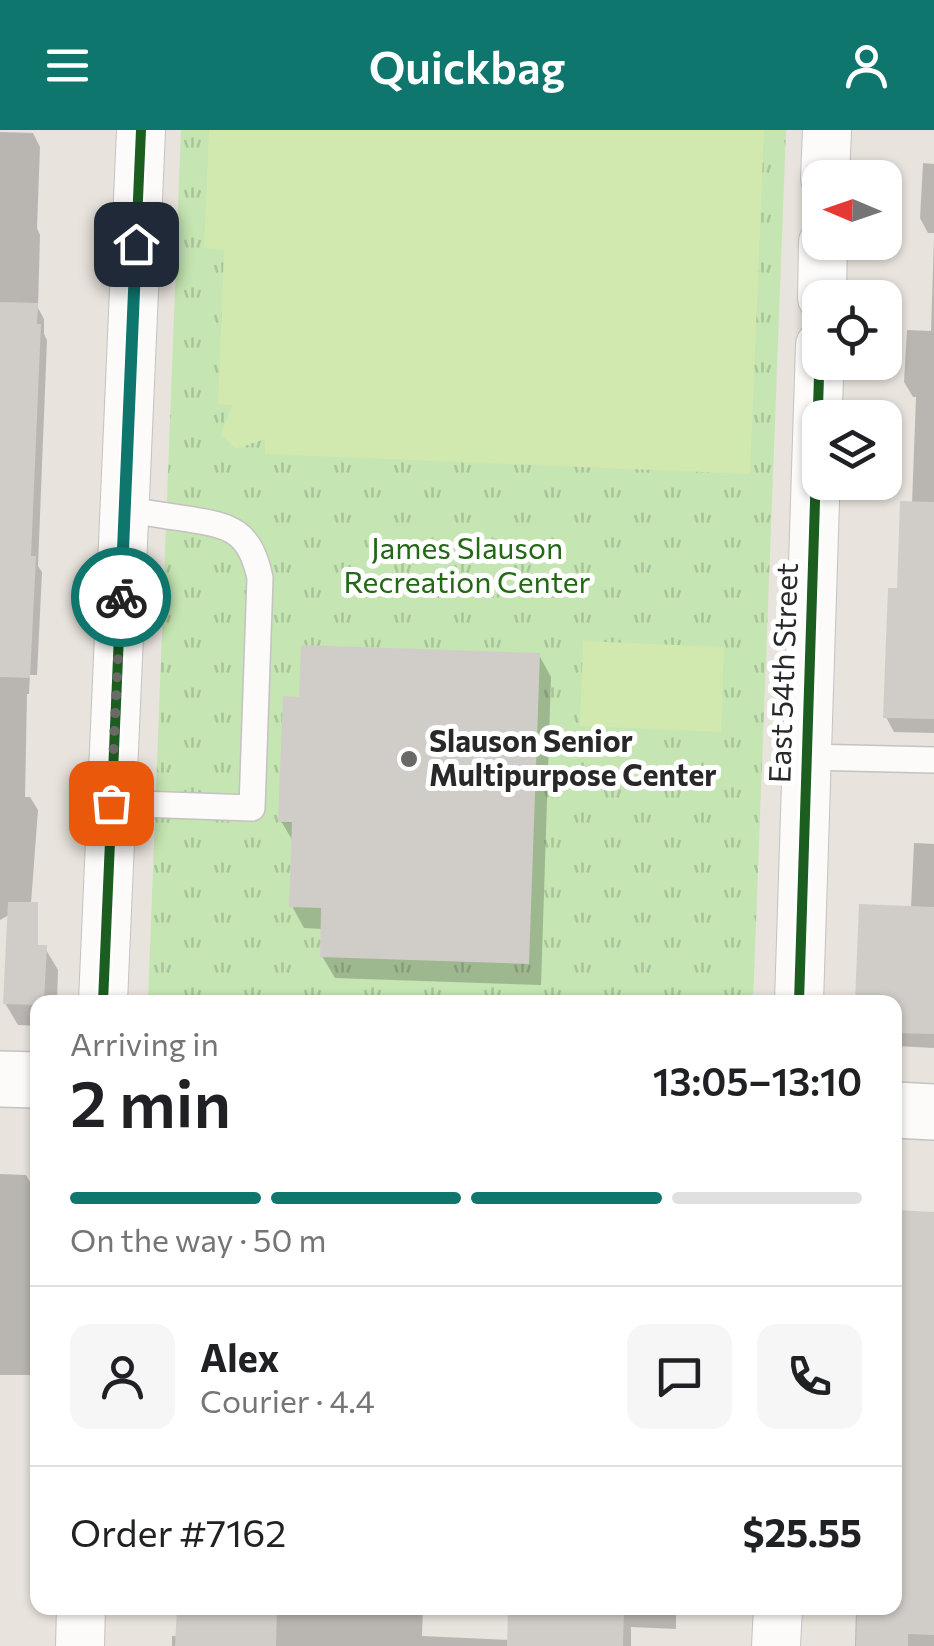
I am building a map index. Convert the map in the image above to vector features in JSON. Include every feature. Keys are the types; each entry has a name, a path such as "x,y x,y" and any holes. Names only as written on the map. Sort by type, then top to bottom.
{"main road":[{"path":"0,1080 30,1080"},
{"path":"902,1110 934,1112"}],"street":[{"path":"103,995 141,130"},
{"path":"826,160 827,130"},
{"name":"East 54th Street","path":"799,995 819,380"},
{"path":"80,1646 81,1615"},
{"path":"776,1646 778,1615"}],"lane":[{"path":"111,803 252,808 260,578 256,560 236,532 220,524 124,509"},
{"path":"806,758 934,760"}],"green space":[{"name":"James Slauson Recreation Center","path":"181,130 786,130 753,995 148,995"},
{"path":"209,130 764,130 750,474 265,454 265,439 236,449 221,435 232,405 218,404 224,250 204,248"},
{"path":"583,641 724,647 721,732 580,726"}],"building":[{"path":"0,302 38,303 37,324 41,324 30,678 0,677"},
{"path":"900,501 934,502 934,719 883,718 888,588 897,588"},
{"name":"Slauson Senior Multipurpose Center","path":"301,645 540,653 529,964 320,957 321,908 289,907 292,822 278,822 283,696 299,697"},
{"path":"8,902 38,902 38,945 47,945 44,995 30,995 30,1005 3,1004"},
{"path":"859,904 934,907 934,1034 902,1033 902,995 855,995"},
{"path":"902,1210 934,1212 934,1635 908,1634 908,1646 856,1646 857,1615 902,1615"},
{"path":"177,1615 277,1615 276,1646 175,1646"},
{"path":"508,1615 624,1615 623,1646 507,1646"}],"cycle path":[{"path":"103,995 141,130"},
{"path":"799,995 819,380"}],"way so far":[{"path":"111,803 121,597"}],"place":[{"name":"Slauson Senior Multipurpose Center","path":"409,759"}],"route":[{"path":"121,597 136,244"}]}
